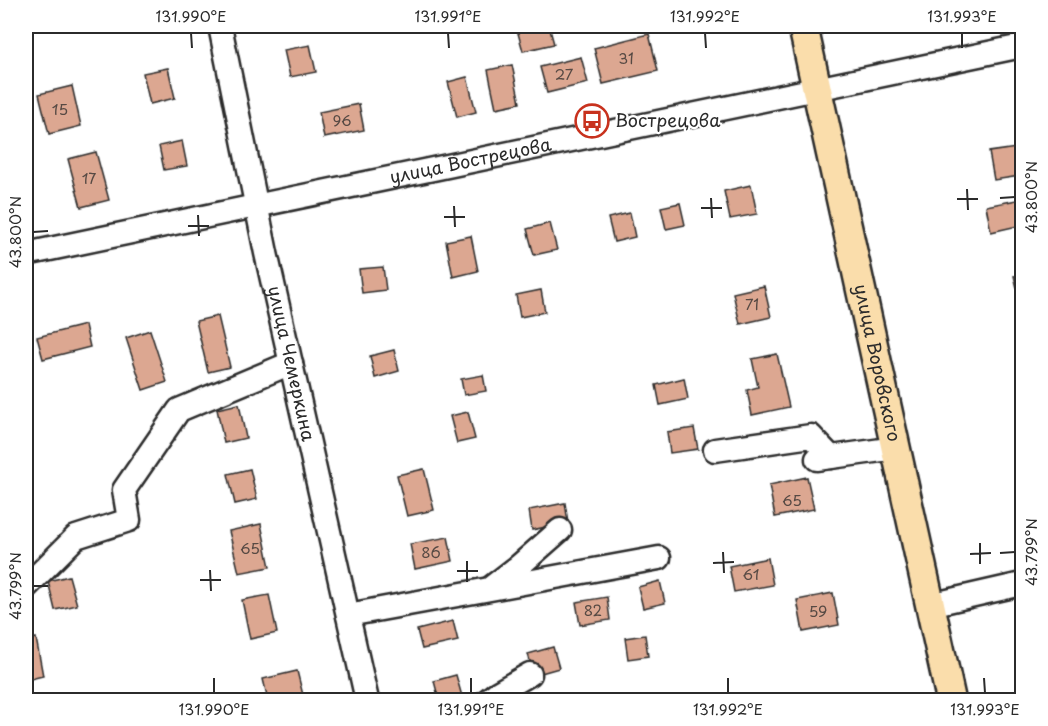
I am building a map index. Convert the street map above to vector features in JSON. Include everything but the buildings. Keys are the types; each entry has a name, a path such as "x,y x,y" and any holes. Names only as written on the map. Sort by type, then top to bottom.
{"main road":[{"name":"улица Воровского","path":"803,26 930,605 945,699"}],"street":[{"name":"улица Чемеркина","path":"220,26 256,206 367,700"},
{"name":"улица Вострецова","path":"26,254 1023,46"},
{"path":"26,587 76,537 129,520 124,490 179,410 291,363"},
{"path":"715,450 811,436 824,458 896,448"},
{"path":"486,590 519,567 560,530"},
{"path":"348,615 659,558"},
{"path":"930,605 1023,585"},
{"path":"488,700 530,674"}],"place":[{"name":"Вострецова","path":"592,121"}]}
